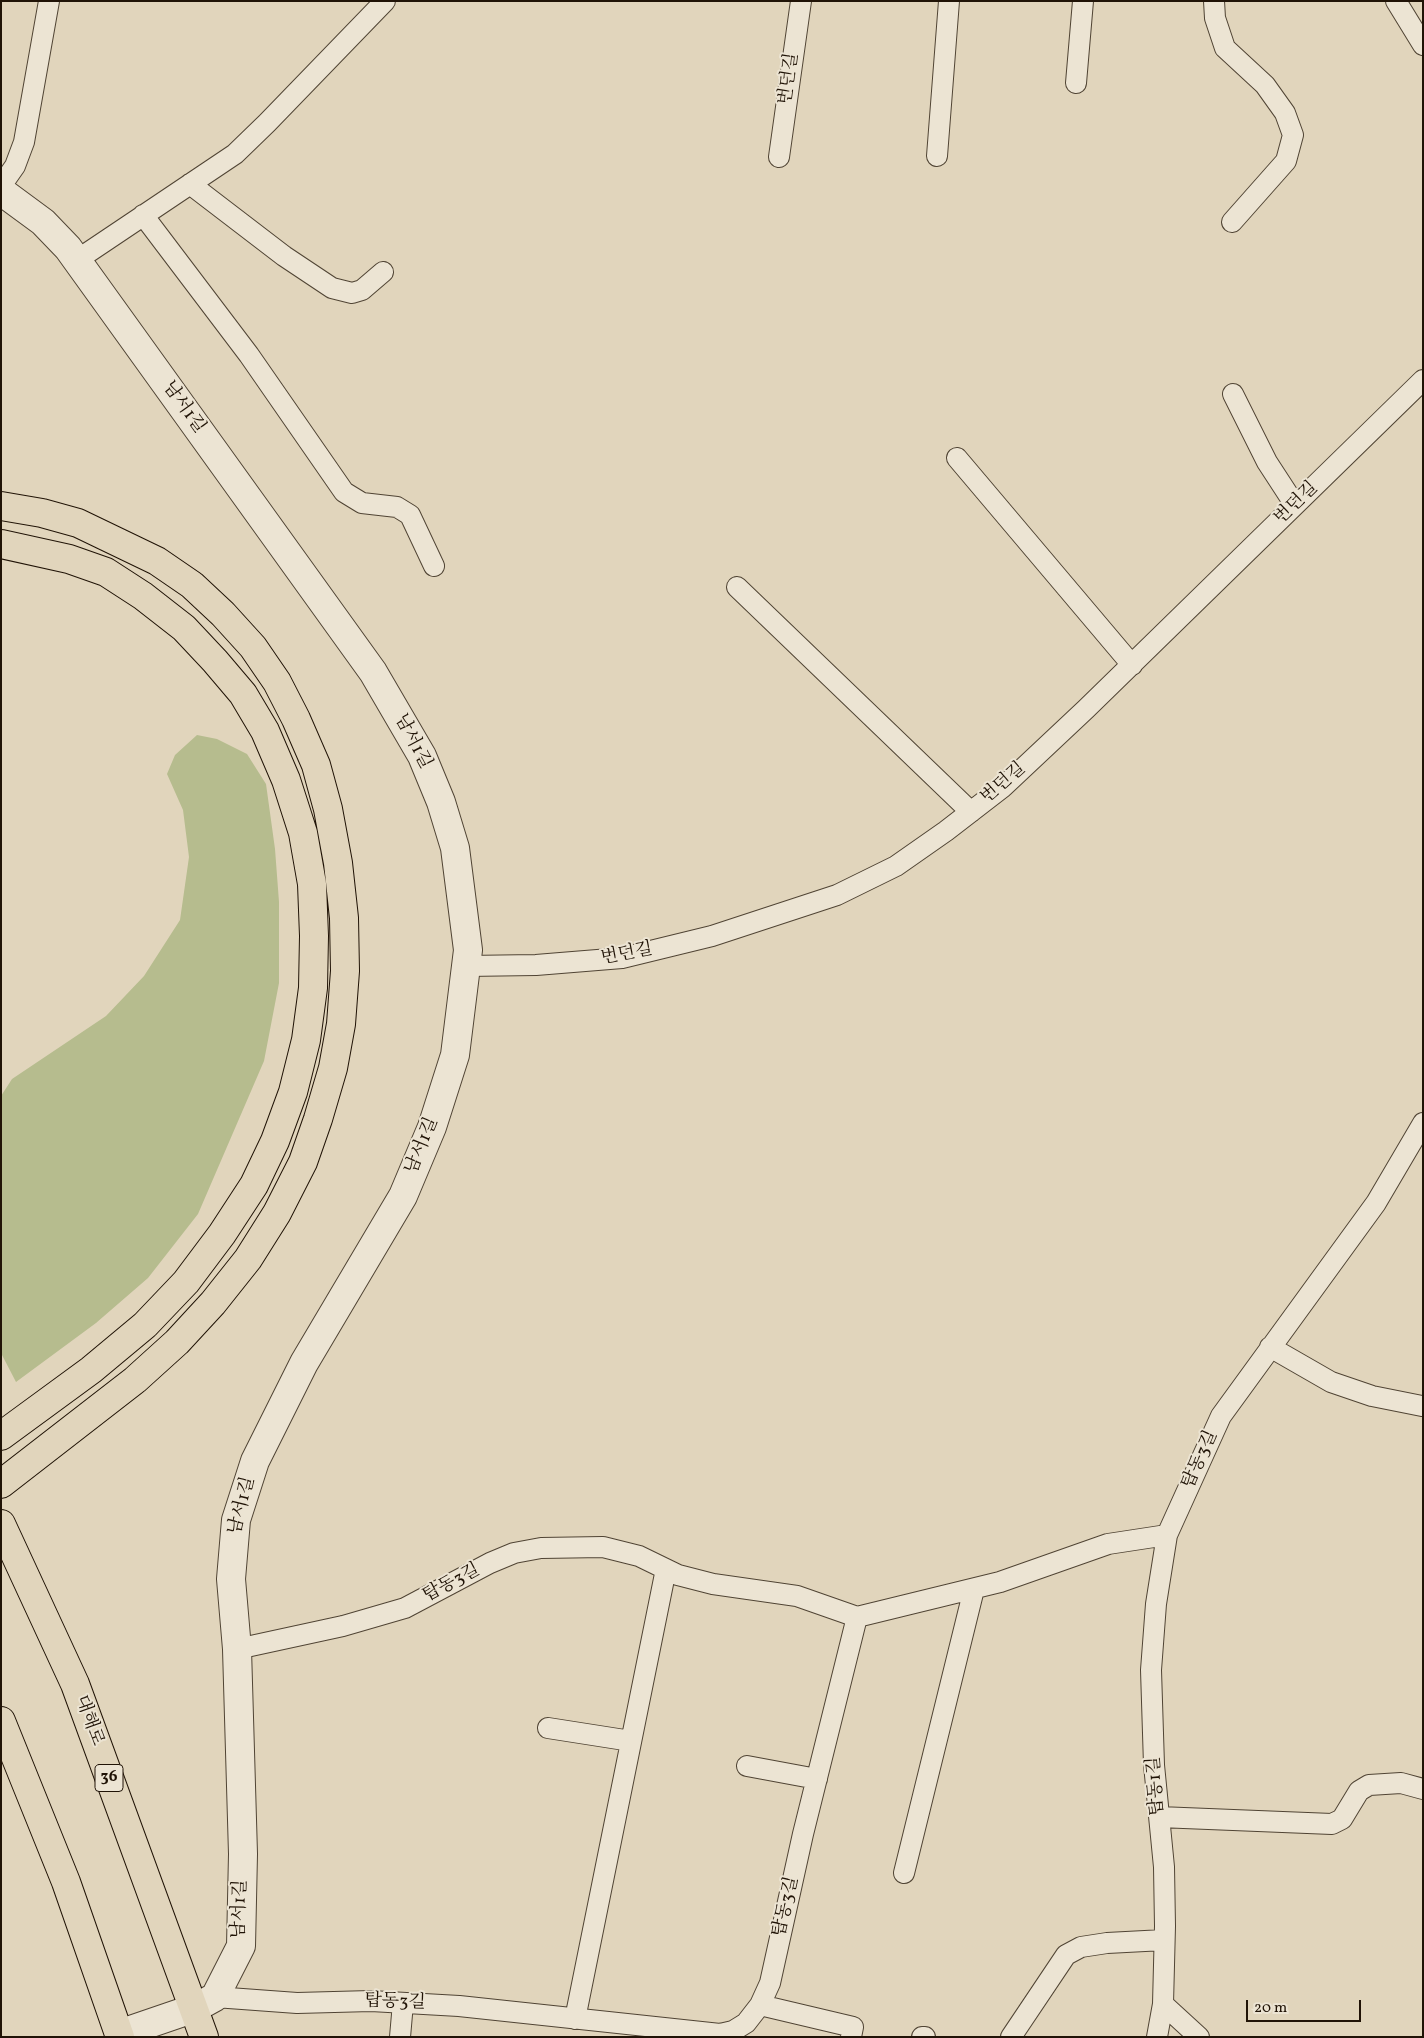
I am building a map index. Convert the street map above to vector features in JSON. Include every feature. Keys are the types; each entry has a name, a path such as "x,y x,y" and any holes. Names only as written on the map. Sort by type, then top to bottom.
{"highway":[{"path":"1,506 42,513 78,523 157,561 192,585 223,614 253,648 278,682 316,765 328,809 338,863 344,918 344,980 333,1068 303,1162 277,1213 248,1259 213,1304 177,1342 135,1380 1,1484"},
{"path":"1,544 69,559 106,572 143,596 184,628 215,661 242,694 269,739 286,780 303,833 312,884 314,936 313,988 306,1040 276,1141 254,1185 222,1234 186,1282 137,1332 1,1436"},
{"name":"대해로","path":"1,1524 75,1684 205,2003 204,2037"},
{"path":"1,1721 66,1882 119,2036"}],"street":[{"name":"남서1길","path":"1,191 43,222 77,260 373,672 422,756 441,802 455,848 468,950 455,1055 425,1144 403,1196 304,1364 255,1461 236,1520 231,1579 237,1649 243,1854 241,1946 205,2003"},
{"path":"119,2036 205,2003"}],"lane":[{"path":"1,186 15,166 24,142 49,1"},
{"path":"77,260 241,148 385,1"},
{"name":"번던길","path":"779,157 801,1"},
{"path":"937,156 949,1"},
{"path":"1076,83 1083,1"},
{"path":"1214,1 1215,18 1225,48 1265,85 1285,113 1294,135 1286,161 1232,222"},
{"path":"1396,1 1423,45"},
{"path":"190,184 284,256 332,288 352,294 362,290 382,272"},
{"path":"143,215 249,355 344,492 362,503 397,507 410,515 434,566"},
{"name":"번던길","path":"466,966 536,966 622,958 712,936 837,895 896,866 1003,787 1132,665 1423,380"},
{"path":"1233,394 1267,462 1295,505"},
{"path":"957,458 1132,665"},
{"path":"737,587 971,812"},
{"name":"탑동3길","path":"1167,1535 1221,1416 1376,1203 1423,1123"},
{"path":"1270,1347 1331,1382 1372,1396 1422,1406"},
{"path":"857,1617 974,1589 1108,1544 1167,1535"},
{"name":"탑동1길","path":"1157,2037 1163,2004 1164,1867 1154,1765 1151,1670 1156,1604 1167,1535"},
{"name":"탑동3길","path":"205,2003 403,2003 459,2006 719,2035 733,2031 746,2023 760,2005 770,1983 817,1778 857,1617 835,1607 797,1596 713,1584 678,1575 639,1556 603,1547 532,1550 514,1553 490,1563 406,1608 343,1626 237,1649"},
{"path":"575,2018 666,1569"},
{"path":"904,1873 974,1589"},
{"path":"548,1728 631,1741"},
{"path":"747,1766 817,1778"},
{"path":"1159,1817 1332,1824 1342,1819 1359,1791 1368,1785 1402,1783 1423,1789"},
{"path":"1011,2037 1066,1955 1081,1947 1164,1940"},
{"path":"400,2037 403,2003"},
{"path":"1163,2004 1199,2037"},
{"path":"760,2005 853,2027 851,2037"}],"green space":[{"path":"197,735 217,739 247,754 266,784 275,849 279,902 279,983 264,1061 198,1214 148,1278 96,1323 16,1382 1,1353 1,1096 12,1079 106,1016 144,976 180,920 189,857 183,810 167,774 175,755"}]}
